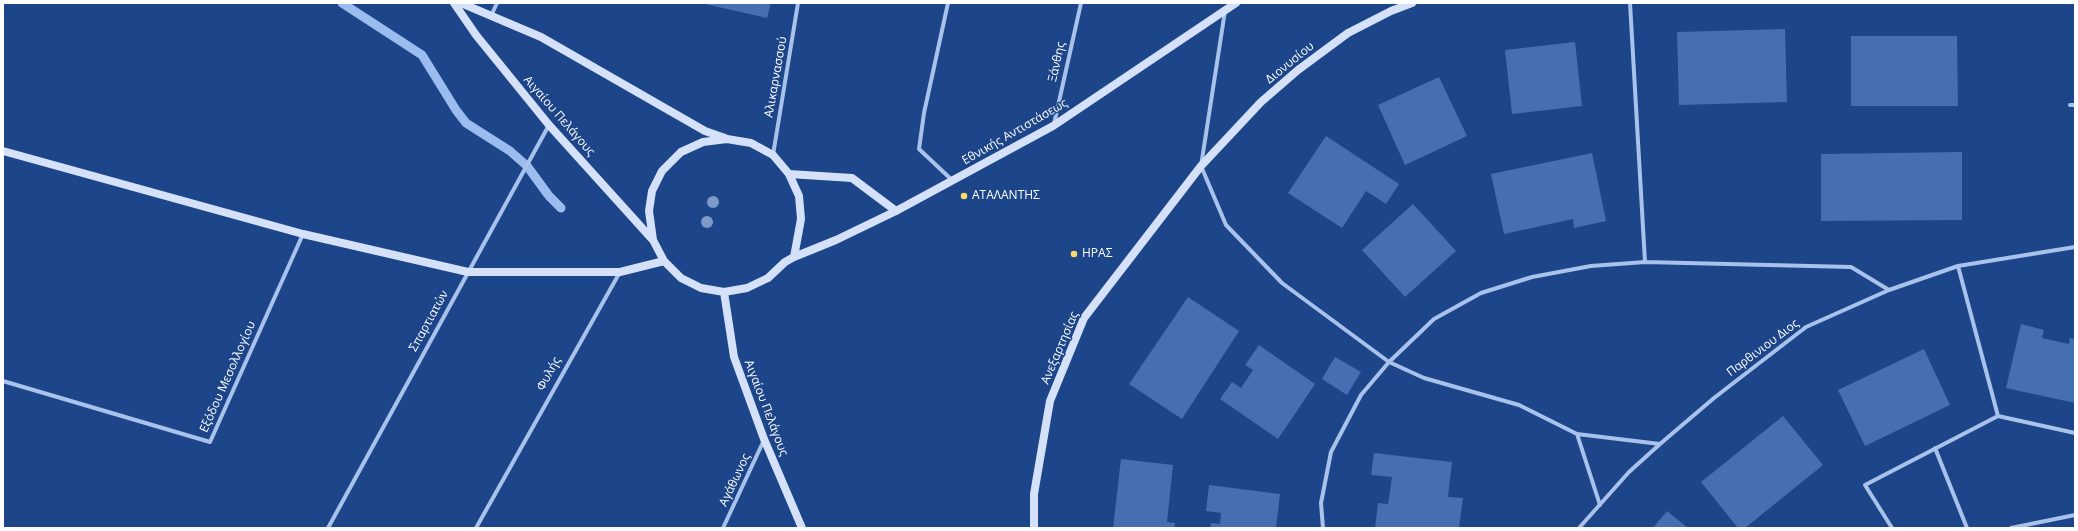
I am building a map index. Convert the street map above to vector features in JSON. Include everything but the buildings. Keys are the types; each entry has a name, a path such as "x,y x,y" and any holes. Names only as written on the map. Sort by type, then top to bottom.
{"street":[{"name":"Αιγαίου Πελάγους","path":"454,3 476,35 549,125 652,240"},
{"path":"461,3 541,37 705,131 727,139 751,143 773,155 789,174 799,196 801,219 794,258"},
{"path":"491,16 497,3"},
{"name":"Αλικαρνασσού","path":"773,155 798,3"},
{"path":"948,3 924,114 919,149 953,181"},
{"name":"Ξάνθης","path":"1053,126 1081,3"},
{"name":"Εθνικής Αντιστάσεως","path":"652,240 664,261 681,278 701,288 724,292 747,288 768,278 785,262 836,240 896,210 953,181 1053,126 1236,3"},
{"name":"Διονυσίου","path":"1201,166 1260,102 1298,70 1348,33 1391,11 1412,3"},
{"path":"1630,3 1645,262"},
{"path":"1226,9 1201,166 1226,225 1282,284 1389,362 1424,378 1520,405 1577,434 1660,444"},
{"path":"2070,106 2075,106"},
{"name":"Σπαρτιατών","path":"328,528 549,125"},
{"path":"652,240 649,211 652,191 662,171 681,152 703,142 727,139"},
{"path":"3,151 303,234 468,272 620,272 664,261"},
{"name":"Ανεξαρτησίας","path":"1034,528 1034,494 1050,401 1084,318 1201,166"},
{"path":"789,174 852,178 896,210"},
{"name":"Εξόδου Μεσολλογίου","path":"3,381 210,442 303,234"},
{"name":"Παρθινιου Διος","path":"1579,528 1629,472 1660,444 1714,398 1806,327 1889,290 1958,266 2075,247"},
{"path":"1322,528 1321,503 1331,452 1361,396 1389,362 1434,320 1482,293 1532,277 1591,266 1645,262 1851,267 1889,290"},
{"path":"1958,266 1998,416"},
{"name":"Φυλής","path":"476,528 620,272"},
{"name":"Αιγαίου Πελάγους","path":"724,292 734,357 764,440 802,528"},
{"path":"1892,528 1865,485 1935,448 1998,416 2075,433"},
{"path":"1577,434 1600,505"},
{"name":"Αγάθωνος","path":"723,528 764,440"},
{"path":"1935,448 1967,528"},
{"path":"2011,528 2075,515"}],"waterway":[{"path":"342,3 422,55 456,110 466,123 510,151 527,166 549,196 561,208"}],"place":[{"name":"ΑΤΑΛΑΝΤΗΣ","path":"964,196"},
{"name":"ΗΡΑΣ","path":"1074,254"}]}
